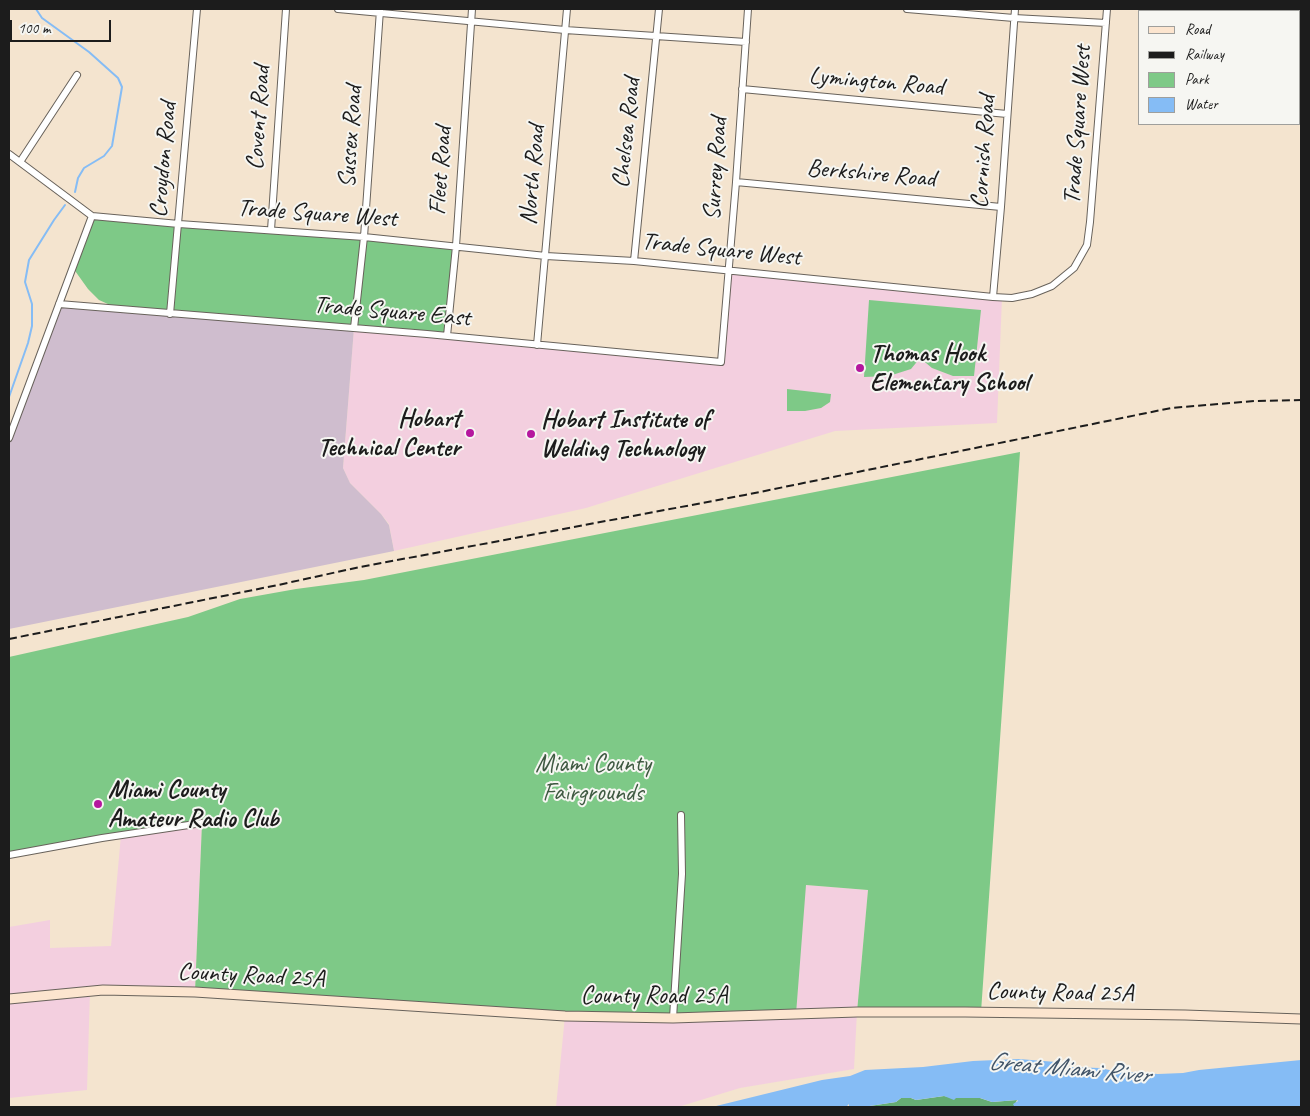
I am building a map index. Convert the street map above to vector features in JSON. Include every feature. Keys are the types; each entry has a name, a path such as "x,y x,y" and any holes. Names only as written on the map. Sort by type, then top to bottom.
{"main road":[{"name":"County Road 25A","path":"9,999 103,990 195,992 564,1016 673,1018 836,1013 973,1012 1185,1015 1301,1019"}],"street":[{"name":"Croydon Road","path":"170,314 197,9"},
{"name":"Covent Road","path":"271,230 286,9"},
{"path":"338,9 380,10 565,30 746,42"},
{"name":"Fleet Road","path":"447,336 456,246 472,9"},
{"name":"North Road","path":"537,345 567,9"},
{"name":"Chelsea Road","path":"634,261 659,9"},
{"name":"Surrey Road","path":"721,362 748,9"},
{"path":"907,9 1106,24"},
{"name":"Cornish Road","path":"993,297 1014,9"},
{"name":"Trade Square West","path":"92,216 364,237 546,256 634,261 728,272 993,297 1012,298 1032,294 1052,286 1074,268 1086,245 1091,217 1107,9"},
{"name":"Sussex Road","path":"354,328 364,237 380,10"},
{"path":"20,162 77,75"},
{"name":"Lymington Road","path":"742,90 1007,114"},
{"path":"9,154 92,216 9,438"},
{"name":"Berkshire Road","path":"736,182 1001,207"},
{"name":"Trade Square East","path":"59,304 447,336 721,362"},
{"path":"673,1018 682,874 682,815"},
{"path":"9,855 102,838 202,823"}],"shaded area":[{"path":"728,272 1002,297 997,423 835,431 586,508 394,551 389,524 350,483 343,468 354,328 720,362"},
{"path":"59,304 354,328 343,468 350,483 381,514 389,525 394,551 9,629 9,438"},
{"path":"202,823 195,992 90,991 87,1090 9,1098 9,927 50,920 50,948 111,946 121,835"},
{"path":"806,885 868,890 854,1069 740,1088 678,1107 556,1107 565,1016"}],"green space":[{"path":"92,216 456,246 447,336 119,309 99,300 88,289 73,268"},
{"path":"869,300 981,310 974,376 953,376 932,368 920,358 911,369 889,376 864,377"},
{"path":"787,389 831,394 830,402 821,408 805,411 787,411"},
{"name":"Miami County Fairgrounds","path":"1020,452 981,1012 857,1012 868,890 806,885 796,1014 673,1018 195,992 202,823 9,855 9,657 188,617 240,599 364,580"},
{"path":"944,1096 980,1098 992,1102 1017,1100 1014,1106 1029,1107 863,1107 896,1102 901,1098 916,1100"}],"water":[{"name":"Great Miami River","path":"1019,1059 1056,1062 1070,1067 1158,1074 1301,1060 1301,1107 1029,1107 1014,1106 1013,1104 1017,1100 992,1102 980,1098 956,1098 954,1100 944,1096 916,1100 901,1098 896,1102 863,1107 849,1107 849,1104 846,1107 712,1107 822,1080 850,1076 865,1070"}],"waterway":[{"path":"36,9 42,18 89,52 118,78 122,87 112,146 104,156 84,168 78,178 75,192"},
{"path":"9,397 32,326 32,304 25,282 29,260 65,205"}],"railway":[{"path":"9,639 360,567 745,495 1171,408 1254,401 1301,400"}],"place":[{"name":"Thomas Hook Elementary School","path":"860,368"},
{"name":"Hobart Technical Center","path":"470,433"},
{"name":"Hobart Institute of Welding Technology","path":"531,434"},
{"name":"Miami County Amateur Radio Club","path":"98,804"}]}
